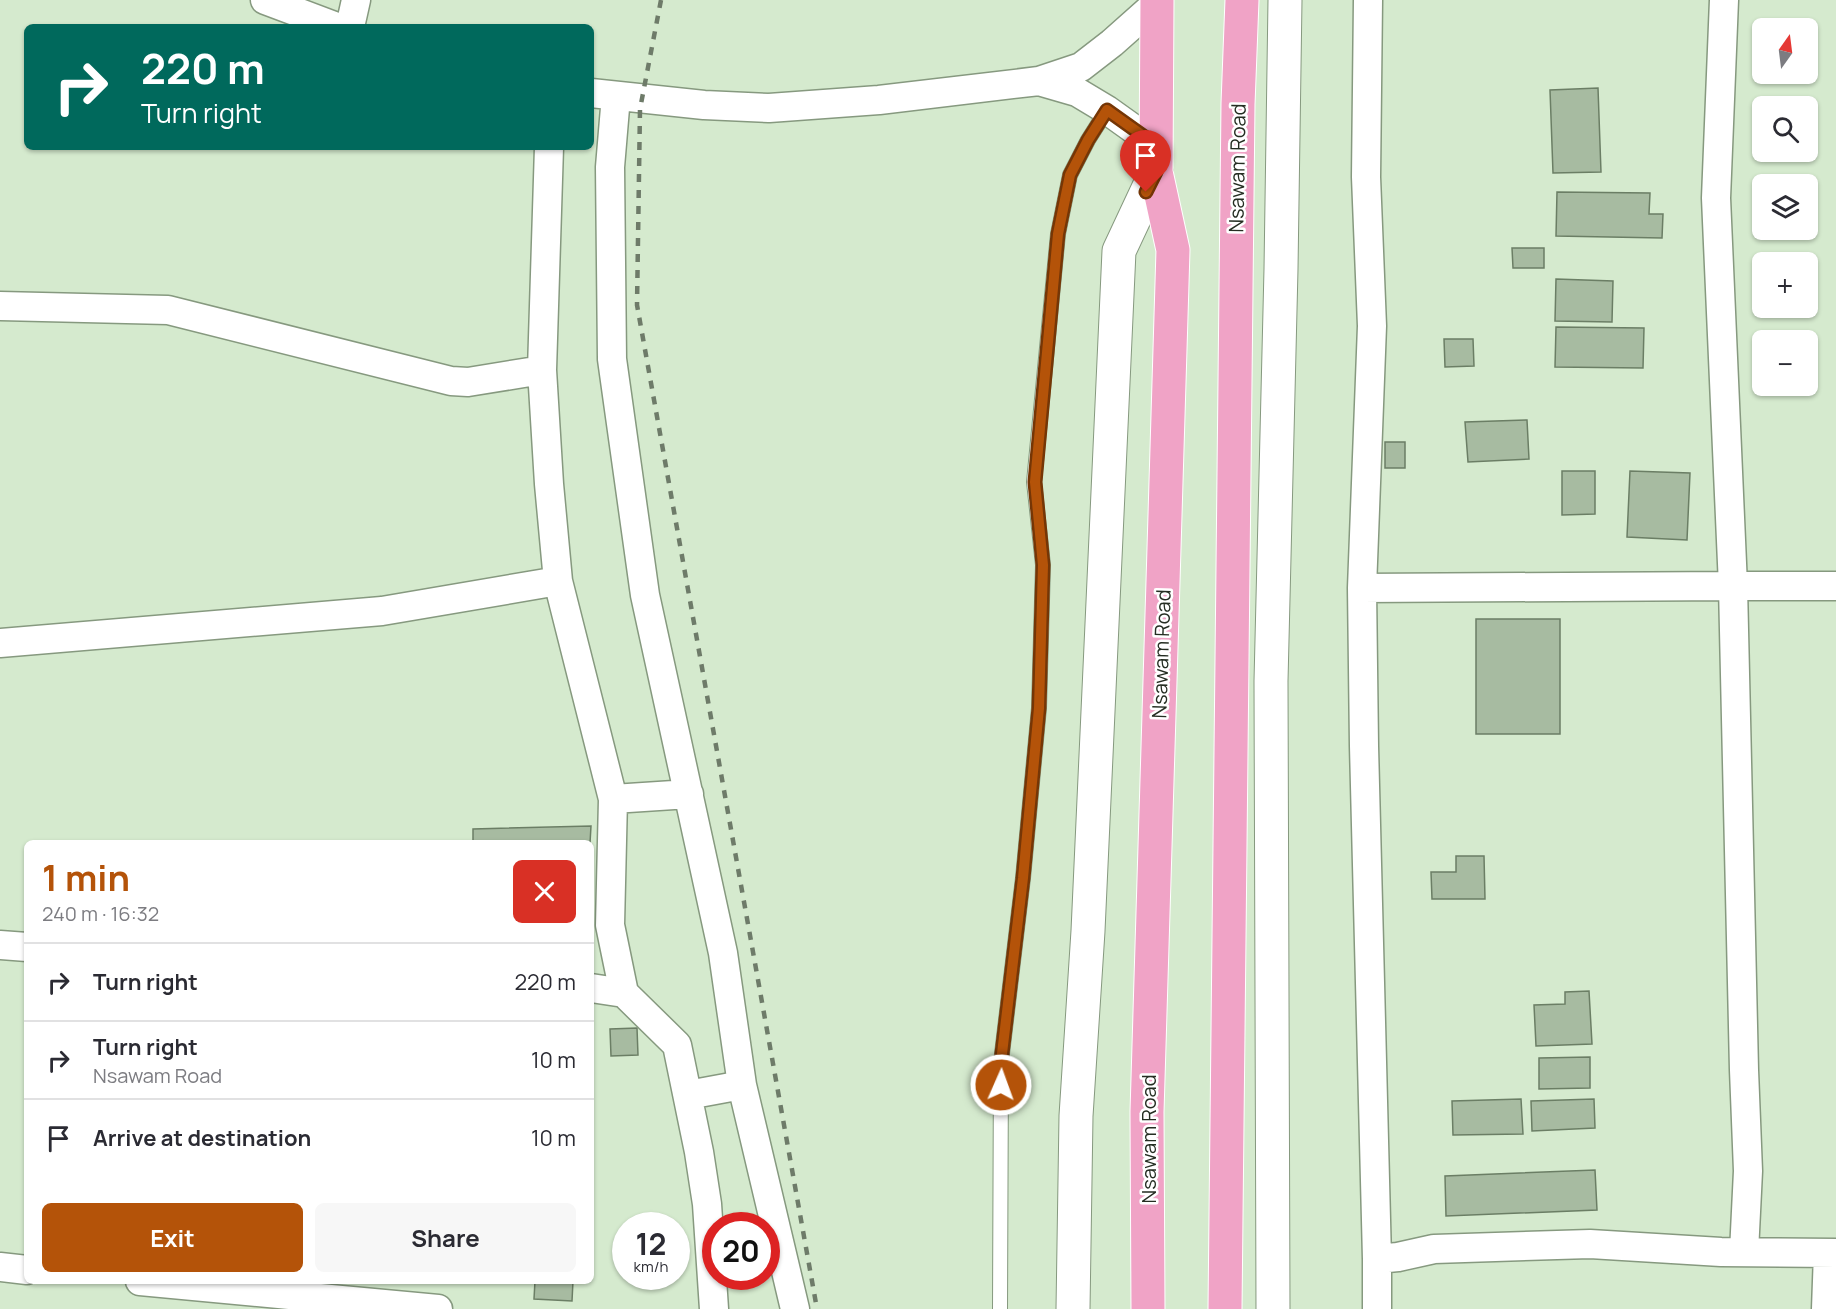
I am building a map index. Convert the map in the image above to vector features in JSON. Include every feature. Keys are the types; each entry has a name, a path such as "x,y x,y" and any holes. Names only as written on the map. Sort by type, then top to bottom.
{"highway":[{"name":"Nsawam Road","path":"1225,1309 1238,104 1242,0"},
{"name":"Nsawam Road","path":"1148,1309 1147,1112 1173,250 1156,159 1157,2"}],"main road":[{"path":"1273,1309 1271,681 1285,0"},
{"path":"1073,1309 1076,1116 1089,931 1119,251 1156,159"}],"street":[{"path":"266,0 329,24"},
{"path":"351,24 356,0"},
{"path":"1368,0 1366,177 1372,326 1362,588 1377,1309"},
{"path":"1724,0 1716,198 1733,586 1748,1171 1744,1252"},
{"path":"795,1309 742,1085 723,953 645,595 612,359 610,167 603,95 704,105 769,108 879,100 1039,81 1081,67 1112,43 1157,2"},
{"path":"1039,81 1077,92 1107,110 1156,159"},
{"path":"549,150 542,370 558,581 613,799 610,925 624,993 676,1045 688,1095 707,1204 714,1309"},
{"path":"0,306 168,310 451,381 468,382 542,370"},
{"path":"0,643 382,610 558,581"},
{"path":"1362,588 1836,586"},
{"path":"613,799 689,794"},
{"path":"0,945 24,947"},
{"path":"594,988 624,993"},
{"path":"688,1095 742,1085"},
{"path":"1377,1259 1434,1249 1590,1244 1744,1252 1832,1253 1826,1309"},
{"path":"0,1267 24,1270"},
{"path":"172,1284 438,1309"}],"lane":[{"path":"1000,1309 1001,1062 1023,878 1039,708 1043,565 1035,482 1058,234 1070,175 1107,110"}],"building":[{"path":"1598,88 1601,172 1553,173 1550,90"},
{"path":"1557,192 1650,193 1649,214 1663,214 1662,238 1556,236"},
{"path":"1512,248 1544,248 1544,268 1513,268"},
{"path":"1556,279 1613,281 1612,322 1555,321"},
{"path":"1556,327 1644,328 1643,368 1555,367"},
{"path":"1444,339 1473,339 1474,366 1445,367"},
{"path":"1527,420 1529,459 1468,462 1465,422"},
{"path":"1385,442 1405,442 1405,468 1385,468"},
{"path":"1562,471 1595,471 1595,514 1562,515"},
{"path":"1630,471 1690,473 1687,540 1627,537"},
{"path":"1476,619 1560,619 1560,734 1476,734"},
{"path":"591,826 590,840 473,840 473,829"},
{"path":"1456,856 1484,856 1485,899 1432,899 1431,872 1456,872"},
{"path":"1589,991 1592,1044 1536,1046 1534,1005 1565,1004 1565,992"},
{"path":"637,1028 638,1055 611,1056 610,1029"},
{"path":"1590,1057 1590,1088 1539,1089 1539,1058"},
{"path":"1521,1099 1523,1134 1453,1135 1452,1101"},
{"path":"1594,1099 1595,1128 1532,1131 1531,1101"},
{"path":"1595,1170 1597,1210 1446,1216 1445,1176"},
{"path":"535,1284 573,1284 572,1301 534,1299"}],"railway":[{"path":"661,0 640,109 637,305 817,1309"}],"route":[{"path":"1001,1085 1001,1062 1023,878 1039,708 1043,565 1035,482 1058,234 1070,175 1107,110 1156,145 1156,172 1146,192"}]}
